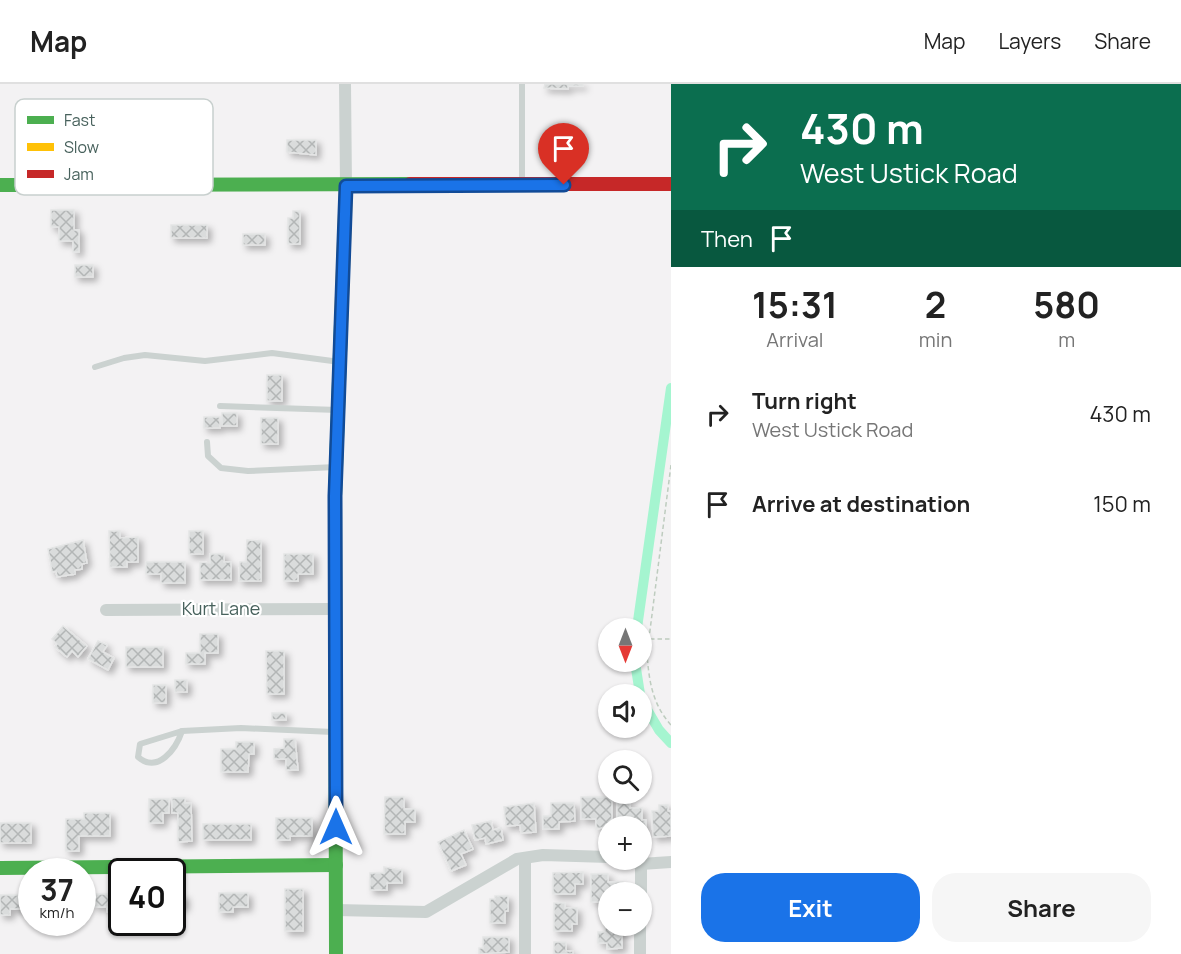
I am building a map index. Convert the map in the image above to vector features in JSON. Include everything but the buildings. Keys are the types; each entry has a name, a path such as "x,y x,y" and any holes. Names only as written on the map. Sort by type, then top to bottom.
{"street":[{"path":"336,954 336,467 346,186 345,84"},
{"path":"213,186 671,184"},
{"path":"0,185 15,185"},
{"name":"Kurt Lane","path":"106,610 336,609"},
{"path":"336,910 426,912 517,859 598,855"},
{"path":"525,858 525,954"},
{"path":"652,863 671,862"},
{"path":"0,868 336,866"},
{"path":"640,936 640,954"}],"lane":[{"path":"522,84 522,185"},
{"path":"95,367 124,358 145,355 205,361 272,353 340,362"},
{"path":"220,406 339,410"},
{"path":"207,442 208,456 221,468 248,471 336,467"},
{"path":"182,731 178,743 167,757 155,762 143,762 138,757 140,744 182,731 241,728 337,732"}],"path":[{"path":"652,618 671,465"},
{"path":"652,639 671,639"},
{"path":"648,672 655,700 671,724"}],"waterway":[{"path":"638,618 671,388"},
{"path":"637,672 638,684"},
{"path":"652,718 671,743"}],"traffic: fast":[{"path":"213,184 410,184"},
{"path":"0,185 15,185"},
{"path":"336,954 335,496 341,324"},
{"path":"0,868 336,865"}],"traffic: slow":[{"path":"341,324 346,186"}],"traffic: jam":[{"path":"410,184 671,184"}],"route":[{"path":"336,827 335,496 346,186 564,185"}]}
